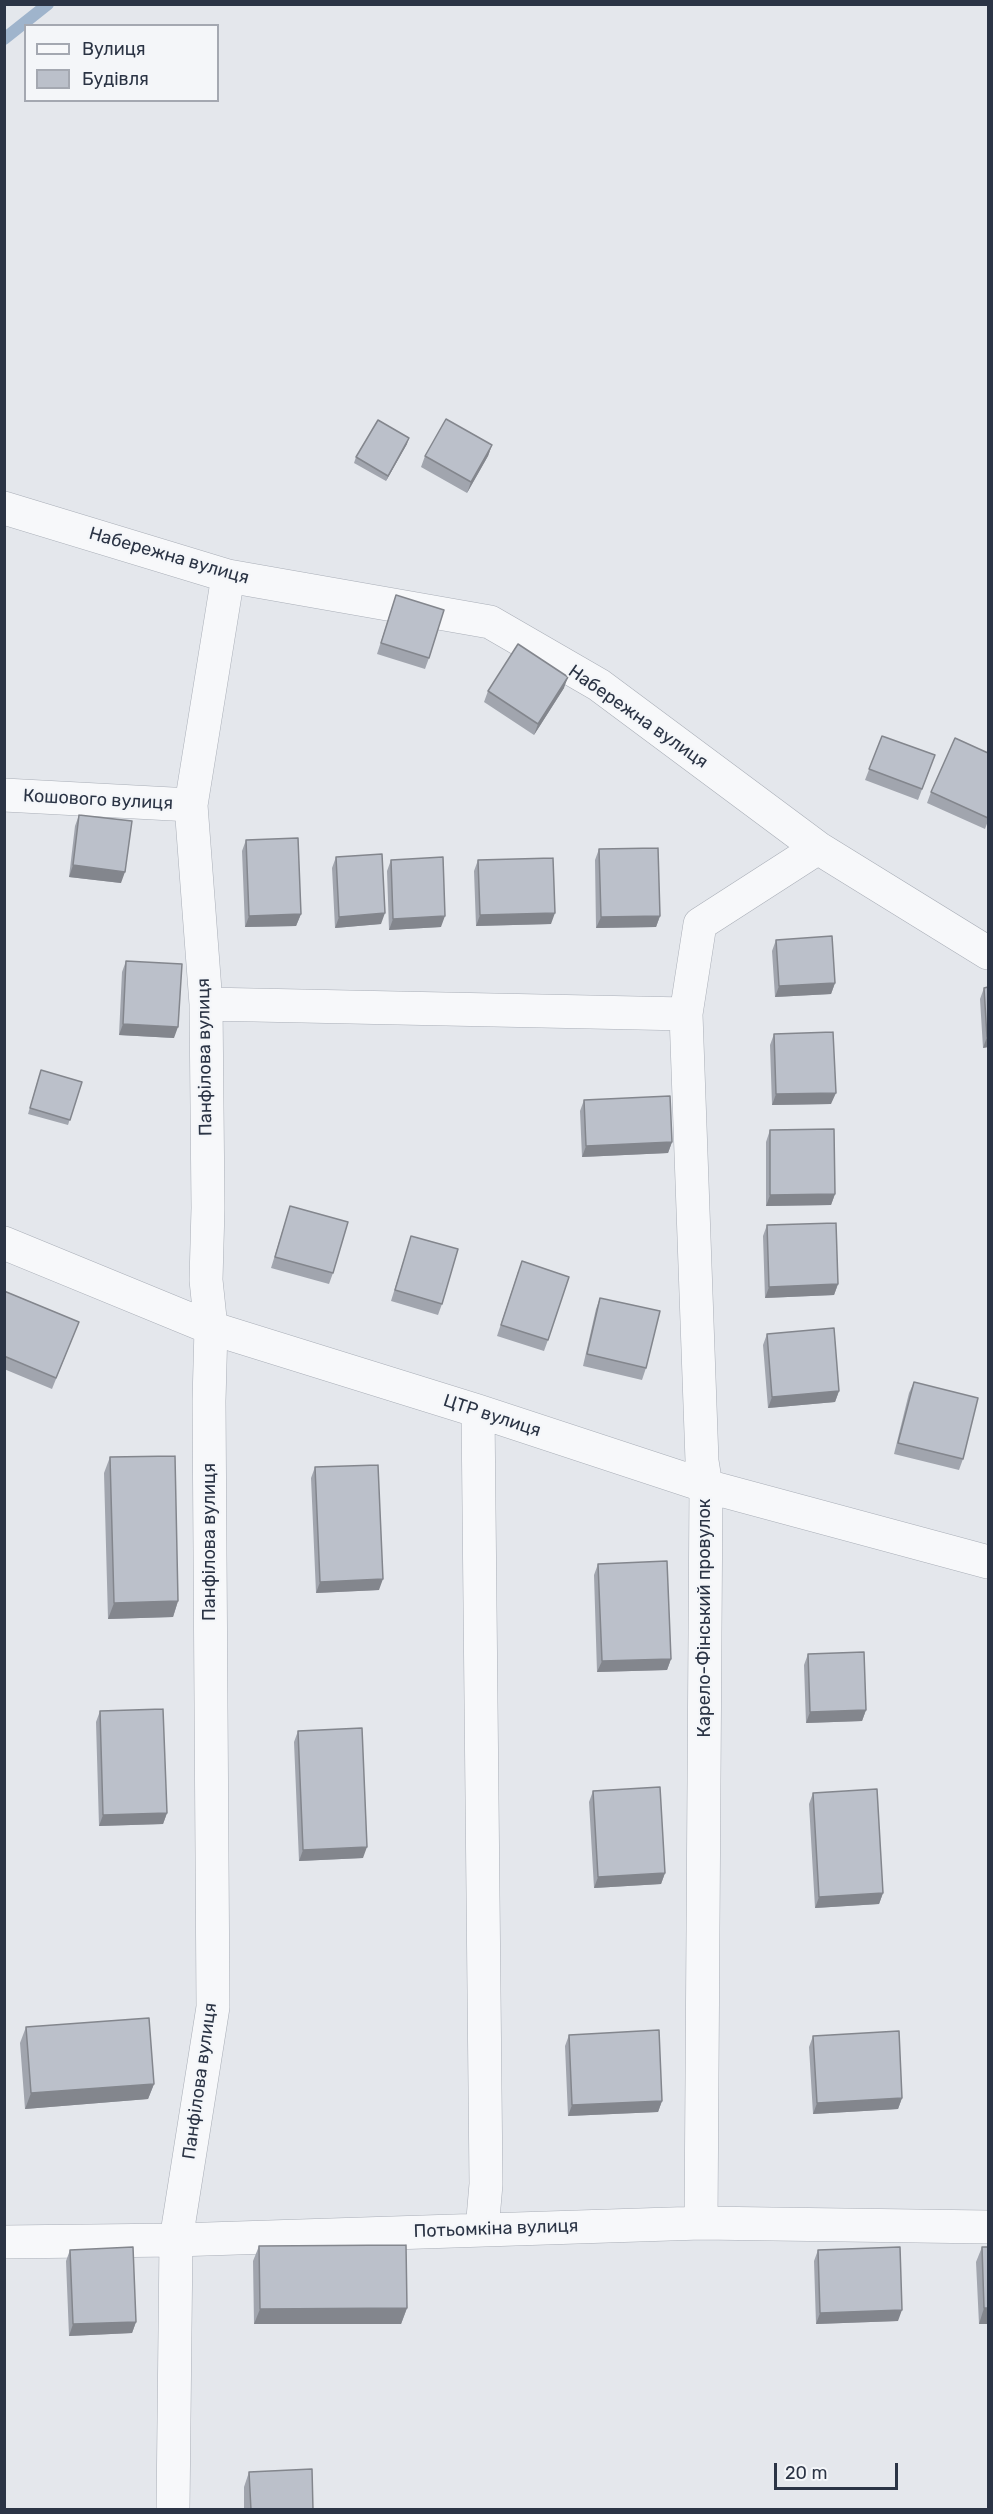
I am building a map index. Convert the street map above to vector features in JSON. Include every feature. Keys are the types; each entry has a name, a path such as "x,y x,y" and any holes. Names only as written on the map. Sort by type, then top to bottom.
{"street":[{"name":"Набережна вулиця","path":"4,507 228,576 490,622 599,685 819,848 988,953"},
{"name":"Панфілова вулиця","path":"173,2510 176,2240 213,2007 209,1401 211,1328 206,1280 208,1208 206,1004 191,805 228,576"},
{"name":"Кошового вулиця","path":"4,795 191,805"},
{"name":"Карело-Фінський провулок","path":"701,2223 706,1486 702,1461 686,1014 700,924 819,848"},
{"path":"206,1004 686,1014"},
{"name":"ЦТР вулиця","path":"4,1243 211,1328 478,1411 706,1486 988,1562"},
{"path":"478,1411 486,2184 482,2230"},
{"name":"Потьомкіна вулиця","path":"4,2242 176,2240 701,2223 988,2227"}],"building":[{"path":"446,419 492,445 471,482 425,456"},
{"path":"378,420 409,438 388,476 356,457"},
{"path":"396,595 444,610 429,658 381,643"},
{"path":"518,644 568,677 538,724 488,691"},
{"path":"882,736 935,755 922,789 869,769"},
{"path":"955,738 988,753 988,818 931,792"},
{"path":"79,815 132,821 125,872 73,865"},
{"path":"298,838 301,914 249,916 246,840"},
{"path":"658,848 660,916 601,917 599,849"},
{"path":"382,854 385,913 339,917 336,857"},
{"path":"443,857 445,916 393,919 391,860"},
{"path":"553,858 555,913 480,915 478,860"},
{"path":"832,936 835,983 779,986 776,940"},
{"path":"126,961 182,964 178,1027 123,1024"},
{"path":"988,987 988,1037 987,1037 984,988"},
{"path":"833,1032 836,1093 776,1094 774,1034"},
{"path":"41,1070 82,1082 70,1120 30,1108"},
{"path":"670,1096 672,1142 586,1146 584,1100"},
{"path":"834,1129 835,1194 770,1195 770,1130"},
{"path":"290,1206 348,1222 333,1273 275,1257"},
{"path":"836,1223 838,1284 769,1287 767,1225"},
{"path":"411,1236 458,1249 442,1304 395,1290"},
{"path":"522,1261 569,1277 548,1340 501,1325"},
{"path":"4,1291 79,1322 56,1378 4,1356"},
{"path":"600,1298 660,1311 646,1368 587,1354"},
{"path":"834,1328 839,1391 772,1397 767,1334"},
{"path":"914,1382 978,1398 963,1459 898,1443"},
{"path":"175,1456 178,1601 114,1603 110,1457"},
{"path":"378,1465 383,1579 320,1582 315,1467"},
{"path":"667,1561 671,1659 602,1661 598,1564"},
{"path":"864,1652 866,1710 810,1712 808,1654"},
{"path":"163,1709 167,1813 103,1815 100,1711"},
{"path":"362,1728 367,1847 303,1850 298,1731"},
{"path":"660,1787 665,1873 598,1877 593,1791"},
{"path":"877,1789 883,1893 819,1897 813,1793"},
{"path":"149,2018 154,2084 31,2093 26,2027"},
{"path":"659,2030 662,2101 572,2105 569,2035"},
{"path":"899,2031 902,2098 817,2103 813,2036"},
{"path":"406,2245 407,2308 260,2309 259,2246"},
{"path":"133,2247 136,2322 73,2324 70,2250"},
{"path":"900,2247 902,2310 820,2313 818,2250"},
{"path":"982,2247 988,2247 988,2308 984,2308"},
{"path":"312,2469 313,2510 251,2510 249,2472"}],"waterway":[{"path":"4,39 48,4"}]}
